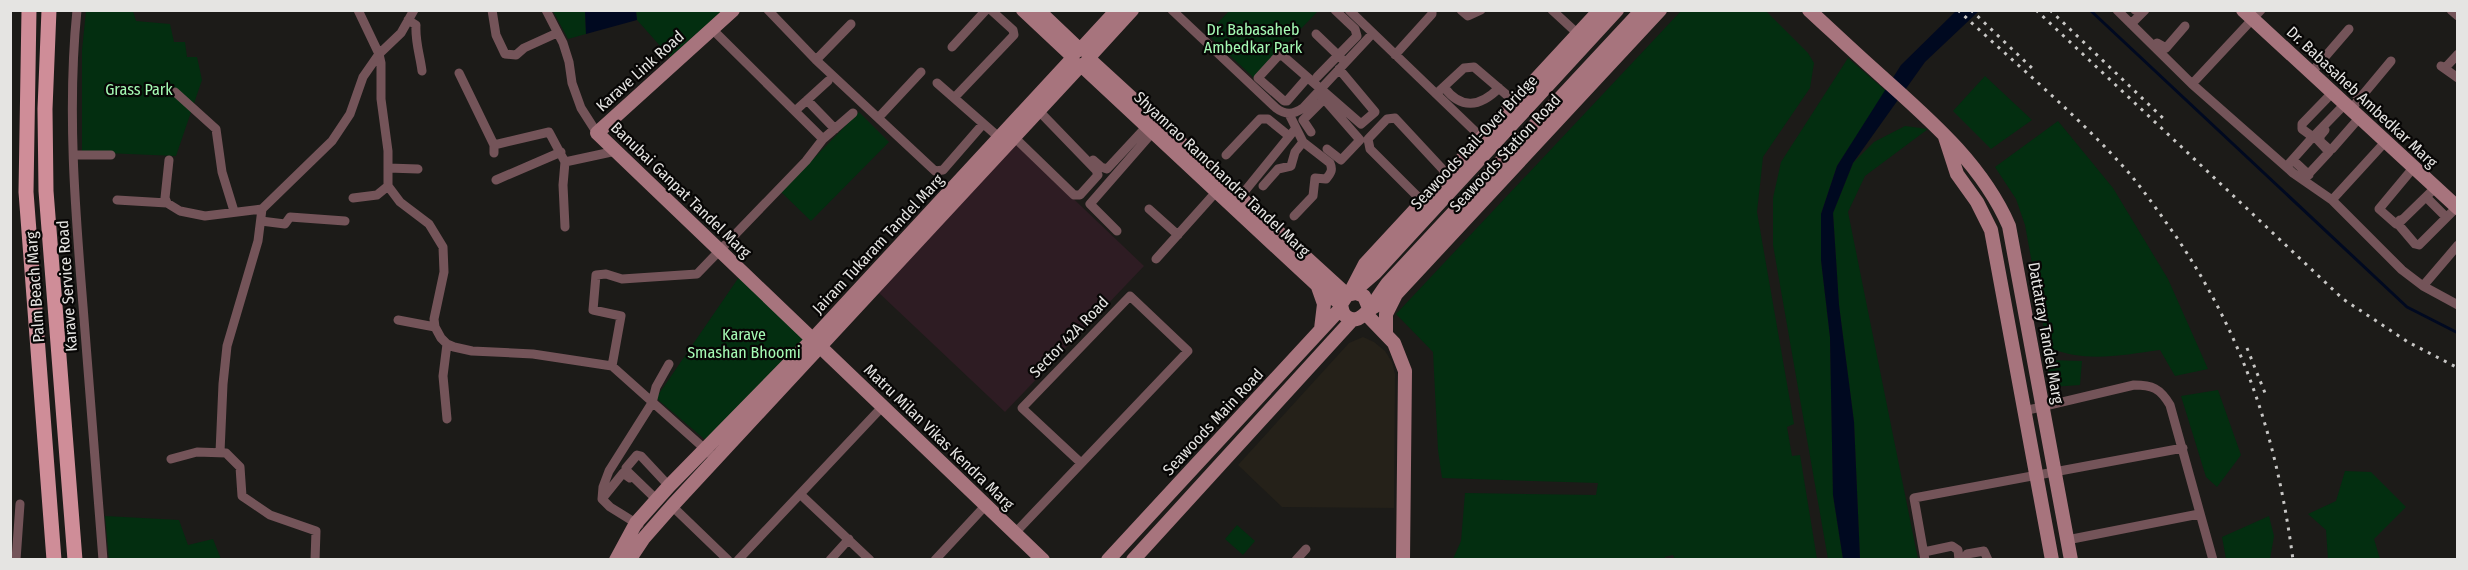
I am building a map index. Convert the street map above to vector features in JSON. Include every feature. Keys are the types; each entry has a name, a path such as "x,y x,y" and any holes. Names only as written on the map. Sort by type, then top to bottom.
{"main road":[{"name":"Palm Beach Marg","path":"29,10 26,192 54,560"},
{"name":"Palm Beach Marg","path":"49,10 45,109 46,191 75,560"},
{"name":"Karave Link Road","path":"597,133 733,10"},
{"name":"Shyamrao Ramchandra Tandel Marg","path":"1023,10 1240,196 1321,280"},
{"name":"Shyamrao Ramchandra Tandel Marg","path":"1038,10 1149,130 1216,192 1346,299"},
{"name":"Jairam Tukaram Tandel Marg","path":"1006,139 1039,109 1117,10"},
{"name":"Jairam Tukaram Tandel Marg","path":"629,560 649,531 672,506 711,454 1081,58 1132,10"},
{"name":"Seawoods Station Road","path":"1346,299 1365,264 1600,10"},
{"name":"Seawoods Rail-Over Bridge","path":"1346,299 1375,273 1466,176 1617,10"},
{"name":"Seawoods Rail-Over Bridge","path":"1368,311 1387,284 1642,10"},
{"name":"Seawoods Station Road","path":"1368,311 1397,293 1660,10"},
{"name":"Dattatray Tandel Marg","path":"1809,10 1943,133 1988,186 2000,205 2009,226 2071,560"},
{"name":"Dr. Babasaheb Ambedkar Marg","path":"2253,14 2316,67 2332,92 2352,107 2414,167 2431,190 2457,207"},
{"name":"Banubai Ganpat Tandel Marg","path":"597,133 816,343"},
{"name":"Dattatray Tandel Marg","path":"1943,133 1957,174 1977,202 1991,230 2052,560"},
{"path":"1320,331 1324,316 1321,280 1345,276 1365,264"},
{"path":"1386,333 1386,314 1397,293"},
{"path":"1368,311 1360,319 1352,320 1345,316 1346,299 1364,296 1368,311 1386,333 1400,356 1405,371 1403,560"},
{"name":"Seawoods Main Road","path":"1108,560 1320,331 1346,299"},
{"name":"Seawoods Main Road","path":"1133,560 1352,320"},
{"name":"Matru Milan Vikas Kendra Marg","path":"816,343 1043,560"},
{"name":"Jairam Tukaram Tandel Marg","path":"616,560 636,523 669,486 711,454"}],"street":[{"name":"Karave Service Road","path":"77,10 73,47 78,243 103,560"},
{"path":"358,10 381,63 381,99 387,136 388,186 400,202 429,224 443,247 444,272 437,300 435,327 447,344 472,351 533,354 612,366 711,454"},
{"path":"117,200 167,203 180,211 205,216 262,209 332,141 350,114 363,77 379,54 401,33 414,10"},
{"path":"492,10 496,35 504,54 516,55 524,48 557,33"},
{"name":"Banubai Ganpat Tandel Marg","path":"546,10 569,62 572,83 581,108 597,133"},
{"path":"768,10 816,60 938,172 943,170 983,124"},
{"path":"952,47 988,10 1013,30 1014,35 954,98"},
{"path":"1172,10 1254,81 1284,101 1287,101 1356,38 1357,33 1335,10"},
{"path":"1349,10 1482,138"},
{"path":"1356,18 1364,10"},
{"path":"1395,55 1432,14 1432,10"},
{"path":"1461,10 1468,16 1481,10"},
{"path":"1552,10 1578,34"},
{"path":"2117,10 2166,48 2185,26"},
{"path":"2145,10 2145,33 2192,84 2332,201 2402,270 2423,286 2457,305"},
{"path":"2451,10 2457,16"},
{"path":"2192,84 2253,14"},
{"path":"408,20 416,25 415,43 422,71"},
{"path":"816,60 851,24"},
{"path":"712,29 824,140"},
{"path":"2349,29 2316,67 2352,107"},
{"path":"1311,132 1303,120 1322,91 1373,33"},
{"path":"1316,34 1338,55 1343,66 1374,110 1373,114 1359,123 1322,91"},
{"path":"1285,50 1312,76 1360,140 1341,160 1328,149"},
{"path":"2445,66 2457,54"},
{"path":"1254,81 1280,56 1312,78"},
{"path":"2332,92 2302,124 2302,129 2310,136 2313,137 2352,107 2391,61"},
{"path":"2445,66 2457,72"},
{"path":"2445,66 2457,78"},
{"path":"1436,94 1464,69 1474,67 1515,102"},
{"path":"879,117 921,72"},
{"path":"459,73 494,149 549,132 565,162 563,185 565,227"},
{"path":"795,111 828,81"},
{"path":"1254,81 1278,110 1289,114 1303,108 1322,91"},
{"path":"937,83 983,124 1006,139 1074,195 1080,195 1098,175 1096,170 1039,109"},
{"path":"1444,87 1461,102 1474,103 1486,100 1499,88"},
{"path":"175,92 216,129 222,172 234,212"},
{"path":"807,100 835,129"},
{"path":"1039,109 1104,168 1110,166 1149,130"},
{"path":"612,366 621,316 593,310 596,275 606,274 622,279 693,276 700,272 824,140 854,113"},
{"path":"1240,196 1292,132 1289,114"},
{"path":"1423,201 1370,149 1368,139 1387,119 1392,117 1448,175"},
{"path":"1226,155 1260,119 1268,119 1292,132 1330,163 1331,173 1326,179 1315,178 1313,196 1294,216"},
{"path":"1117,231 1090,204 1149,130"},
{"path":"2293,167 2312,139 2316,138 2329,152 2306,178"},
{"path":"2332,201 2386,141"},
{"path":"1263,186 1278,169 1291,166 1295,152 1303,142"},
{"path":"565,162 616,151"},
{"path":"496,180 561,152"},
{"path":"74,155 111,155"},
{"path":"167,203 165,198 169,160"},
{"path":"2414,167 2379,209 2396,224 2431,190"},
{"path":"388,168 418,168"},
{"path":"353,198 377,195 388,186"},
{"path":"2431,190 2398,224 2415,244 2419,245 2457,207"},
{"path":"2431,190 2446,217"},
{"path":"1156,259 1216,192"},
{"path":"220,453 227,346 258,241 262,209"},
{"path":"1149,209 1178,235"},
{"path":"261,221 285,224 290,217 345,221"},
{"path":"2423,286 2457,245"},
{"name":"Sector 42A Road","path":"1015,533 1188,351 1130,296 1022,408 1081,463"},
{"path":"398,320 435,327"},
{"path":"447,344 443,376 447,420"},
{"path":"602,500 603,487 609,471 652,403 656,387 669,364"},
{"path":"2024,411 2134,386 2149,385 2158,389 2170,405 2213,560"},
{"path":"738,560 883,406"},
{"path":"1959,560 1958,550 1952,546 1924,556 1914,498 2182,448"},
{"path":"171,459 197,452 226,453 240,467 242,496 270,515 316,531 315,560"},
{"path":"656,501 627,471 626,468 637,455 641,456 669,486"},
{"path":"602,500 624,472 656,501"},
{"path":"800,494 870,560"},
{"path":"602,500 649,531"},
{"path":"16,560 20,504"},
{"path":"935,560 986,505"},
{"path":"672,506 728,560"},
{"path":"2067,540 2199,514"},
{"path":"831,560 849,539"},
{"path":"1296,560 1306,549"},
{"path":"1965,560 1967,554 1984,551 1988,560"}],"shaded area":[{"path":"1016,144 1144,266 1005,412 878,292"},
{"path":"1363,337 1385,351 1392,362 1395,374 1394,508 1282,507 1238,465 1349,343"}],"green space":[{"name":"Grass Park","path":"86,11 133,11 136,21 170,24 174,42 185,42 187,57 197,57 202,80 176,156 82,152 82,50"},
{"path":"553,11 585,11 586,34 568,39"},
{"path":"636,11 722,11 670,57 637,20"},
{"name":"Dr. Babasaheb Ambedkar Park","path":"1229,11 1318,11 1254,78 1207,34"},
{"path":"1681,11 1766,11 1808,53 1814,63 1810,88 1763,157 1757,212 1794,424 1787,427 1792,456 1800,455 1817,559 1675,560 1673,555 1665,557 1665,560 1453,559 1461,541 1465,493 1596,495 1598,483 1442,478 1438,450 1433,352 1396,314"},
{"path":"1848,58 1886,91 1837,166 1821,214 1821,260 1830,337 1833,495 1843,559 1828,559 1773,245 1773,198 1781,162"},
{"path":"1985,76 2032,120 1991,149 1953,111"},
{"path":"859,112 889,142 811,221 781,192"},
{"path":"2058,121 2113,188 2168,279 2208,369 2175,376 2160,350 2090,357 2063,353 2050,348 2045,335 2025,225 2016,199 1995,167"},
{"path":"1905,126 1928,129 1865,176 1848,212 1918,559 1860,559 1854,422 1839,305 1833,213 1853,163 1874,142"},
{"name":"Karave Smashan Bhoomi","path":"739,277 804,339 709,443 656,398"},
{"path":"2046,360 2082,361 2080,385 2051,387"},
{"path":"2218,390 2241,455 2217,487 2206,477 2181,396"},
{"path":"2345,471 2371,472 2406,507 2374,539 2380,559 2328,559 2326,530 2308,514 2336,501"},
{"path":"105,516 179,520 188,545 213,539 221,559 109,559"},
{"path":"2269,516 2274,536 2270,559 2226,559 2222,537"},
{"path":"1237,525 1255,541 1243,555 1225,539"}],"water":[{"path":"585,11 636,11 637,20 586,34"},
{"path":"1956,11 1979,11 1925,62 1853,163 1833,213 1839,305 1854,422 1860,559 1843,559 1833,495 1830,337 1821,260 1821,214 1837,166 1901,65"}],"waterway":[{"path":"2090,10 2407,307 2458,333"}],"railway":[{"path":"1958,10 2109,151 2147,195 2199,273 2238,350 2254,390 2278,472 2293,560"},
{"path":"1971,10 2034,70"},
{"path":"2036,10 2343,299 2408,342 2458,368"},
{"path":"2050,10 2165,120"},
{"path":"2247,348 2265,393"}]}
